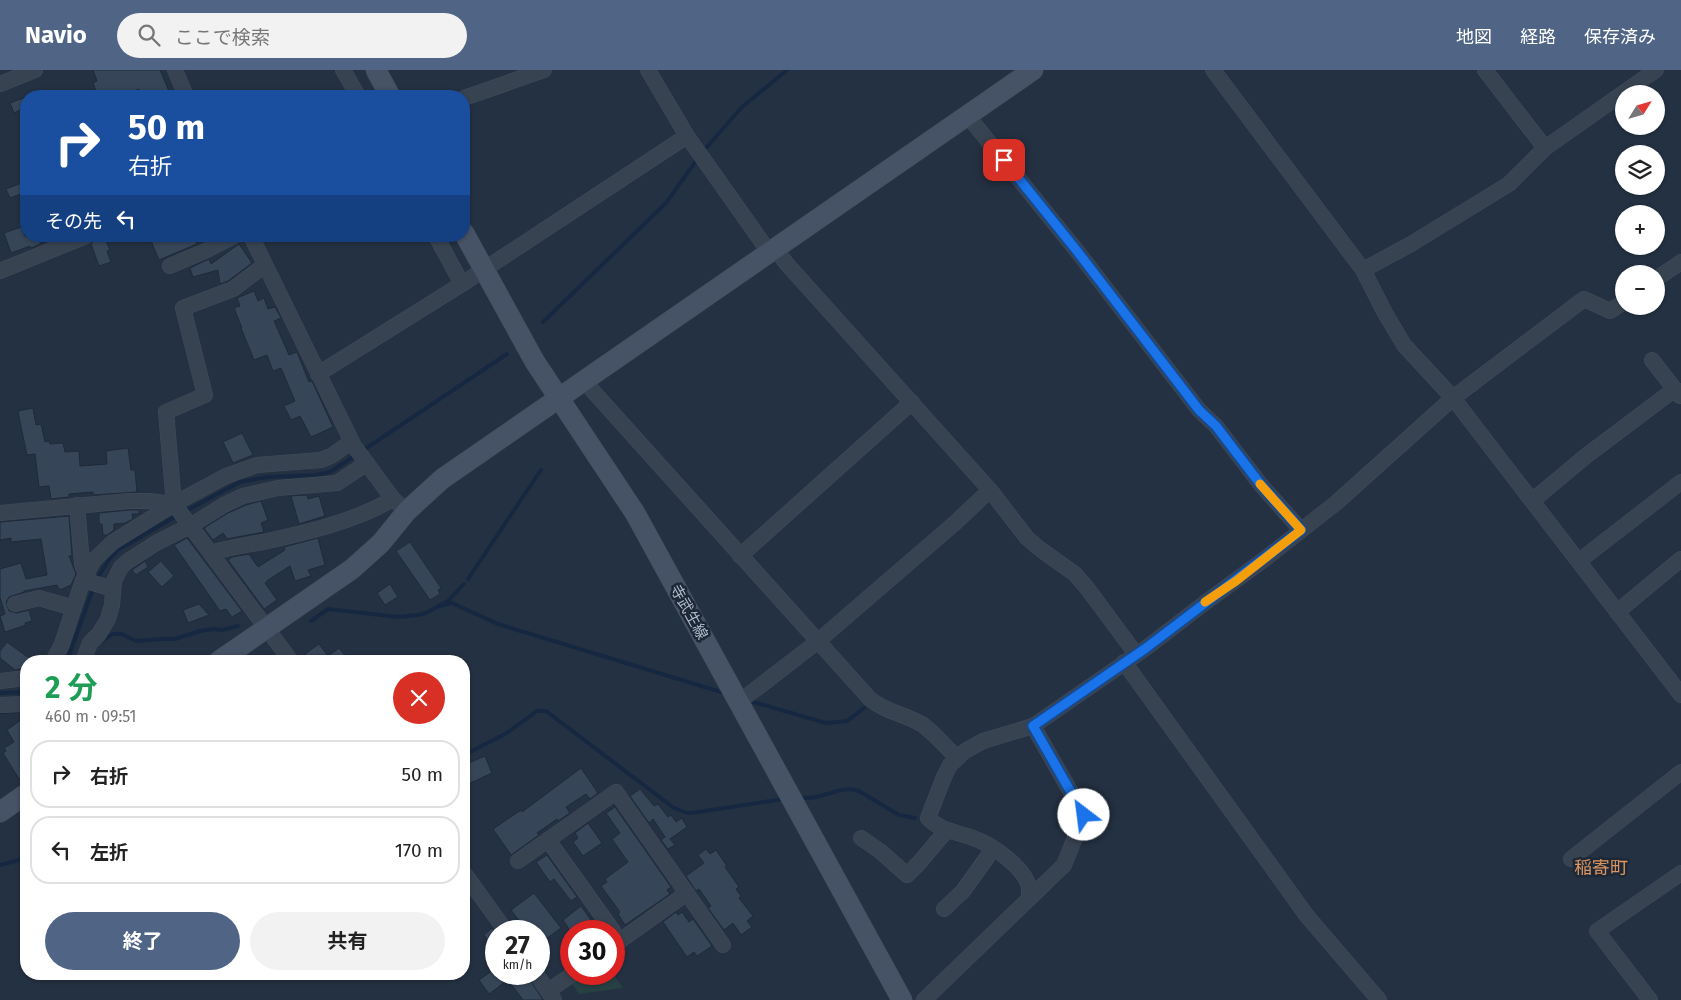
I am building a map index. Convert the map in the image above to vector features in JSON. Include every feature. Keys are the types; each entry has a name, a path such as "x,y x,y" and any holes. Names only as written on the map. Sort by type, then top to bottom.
{"street":[{"path":"0,84 35,70"},
{"path":"177,70 184,90"},
{"path":"343,70 355,90"},
{"path":"376,70 387,90"},
{"path":"470,96 544,70"},
{"path":"648,70 687,136 772,250 786,263 990,490 1027,538 1040,550 1075,574 1087,588 1130,658 1307,916 1379,1000"},
{"path":"210,553 274,539 336,522 377,508 400,505 442,479 1033,70"},
{"path":"1213,70 1363,270 1385,313 1404,344 1453,398 1681,695"},
{"path":"1484,70 1545,148"},
{"path":"1363,270 1411,244 1509,184 1545,148 1656,70"},
{"path":"967,115 1077,251 1199,410 1216,426 1261,485 1301,530"},
{"path":"318,374 462,284 687,136"},
{"path":"0,271 71,242"},
{"path":"170,266 205,252 223,242"},
{"path":"254,242 353,444 400,505"},
{"path":"439,242 462,284"},
{"name":"寺武生線","path":"469,242 535,362 635,513 902,1000"},
{"path":"1665,273 1681,262"},
{"path":"265,265 233,289 183,308 205,395 166,412 175,505 287,655"},
{"path":"1029,899 1029,886 1021,871 993,849 975,838 936,826 928,818 944,777 957,758 972,746 983,741 1033,726 1236,581 1336,503 1453,398 1584,299 1610,311 1615,308"},
{"path":"1532,501 1586,456 1678,394 1652,360"},
{"path":"583,380 740,556 874,702 923,726 957,758"},
{"path":"740,556 912,402"},
{"path":"56,655 62,644 86,577 98,556 113,542 226,476 244,469 268,464 321,460 353,444"},
{"path":"85,655 90,643 99,634 108,619 112,606 109,588 128,560 188,523 243,496 278,488 337,483 365,462"},
{"path":"1579,561 1681,482"},
{"path":"738,702 818,642 955,523 990,490"},
{"path":"0,513 77,505 148,501 175,505"},
{"path":"77,505 82,563 86,577"},
{"path":"228,655 352,569 367,556 381,543 400,505"},
{"path":"1617,612 1681,559"},
{"path":"86,577 109,588"},
{"path":"15,604 39,598 74,608"},
{"path":"0,681 20,679"},
{"path":"0,705 20,704"},
{"path":"924,1000 1064,865 1084,815 1033,726"},
{"path":"1571,859 1681,772"},
{"path":"518,861 616,792 723,945"},
{"path":"0,812 20,798"},
{"path":"861,838 880,851 907,875 947,830"},
{"path":"548,840 603,920"},
{"path":"944,909 963,890 993,849"},
{"path":"1650,1000 1597,931 1681,873"},
{"path":"470,881 498,920"},
{"path":"625,931 687,893"},
{"path":"544,985 551,996 562,985"}],"green space":[{"path":"573,985 621,985 623,988 579,994"}],"building":[{"path":"93,70 160,70 168,90 96,90 93,83 97,81"},
{"path":"20,99 20,110 14,113 10,103"},
{"path":"20,183 20,194 10,198 6,189"},
{"path":"20,227 20,242 43,242 31,248 30,246 11,253 4,233"},
{"path":"93,242 107,242 110,250 107,251 111,262 99,266 91,244"},
{"path":"152,242 196,242 197,244 159,260"},
{"path":"239,244 252,263 228,281 220,284 218,270 193,277 190,268 209,259 211,264"},
{"path":"254,291 258,301 264,298 268,309 275,307 281,318 274,321 289,355 297,352 309,382 312,381 333,427 311,437 300,416 291,420 284,406 295,401 281,368 273,371 267,355 254,360 234,308 240,306 237,298"},
{"path":"33,408 36,425 41,424 45,442 49,441 50,444 63,443 65,452 79,451 80,466 107,464 106,451 128,448 131,470 135,470 137,492 93,495 93,492 69,494 69,497 51,499 49,486 39,487 35,454 27,455 20,422 18,411"},
{"path":"242,433 253,455 233,463 223,442"},
{"path":"307,495 308,499 319,496 325,516 299,524 291,496"},
{"path":"261,501 268,520 261,523 264,532 227,539 223,533 213,540 204,528 228,513"},
{"path":"139,510 139,514 132,514 133,519 125,523 114,524 114,530 107,535 103,535 102,524 99,524 99,513"},
{"path":"69,516 72,556 69,556 76,574 71,585 60,590 57,585 24,591 9,597 6,602 9,611 17,613 29,610 32,621 5,632 0,616 5,614 0,597 0,569 21,563 26,579 47,575 41,539 11,542 11,538 0,540 0,522"},
{"path":"187,538 242,611 232,617 226,609 220,611 174,545"},
{"path":"318,538 325,565 308,570 311,576 295,581 290,566 268,580 265,583 277,600 264,609 228,560 232,557 249,554 258,567 285,550 284,547"},
{"path":"410,542 441,588 438,590 440,594 430,600 396,551"},
{"path":"145,561 148,567 136,575 132,570"},
{"path":"161,561 174,576 162,587 148,572"},
{"path":"390,584 398,597 385,605 377,593"},
{"path":"199,604 209,615 188,623 183,610"},
{"path":"7,642 25,655 20,655 20,669 15,670 0,658 0,651"},
{"path":"319,644 327,655 306,655"},
{"path":"339,648 344,655 329,655"},
{"path":"20,720 19,779 3,753 6,751 4,748 14,742 7,730"},
{"path":"485,756 492,773 470,783 470,762"},
{"path":"581,768 598,793 590,799 586,794 566,807 570,813 558,821 557,819 537,833 539,835 511,855 493,829 521,810 522,812"},
{"path":"640,789 654,806 658,804 668,817 671,815 676,822 682,818 687,827 670,839 675,845 668,849 661,840 665,837 653,819 649,823 630,796"},
{"path":"615,807 671,887 667,890 670,894 625,925 625,920 622,920 618,914 620,912 601,886 607,882 605,879 628,862 612,839 620,833 606,813"},
{"path":"588,823 602,843 583,856 573,842 578,838 575,833"},
{"path":"706,849 710,854 716,850 739,887 736,889 741,896 739,898 753,916 747,921 752,927 741,935 733,923 724,930 708,908 711,906 699,889 696,891 686,876 704,863 698,855"},
{"path":"547,855 577,897 571,901 554,879 550,882 536,862"},
{"path":"534,893 560,929 550,936 550,920 519,920 511,910"},
{"path":"581,906 591,920 563,920"},
{"path":"676,912 678,915 682,912 689,922 693,919 712,946 697,956 694,952 687,957 663,922"},
{"path":"485,976 485,985 501,985 489,994 479,980"},
{"path":"512,985 533,985 543,1000 523,1000"}],"waterway":[{"path":"706,148 742,107 787,70"},
{"path":"543,322 666,203 696,161"},
{"path":"362,451 507,354"},
{"path":"184,512 240,482 268,477 316,475 330,472 356,455"},
{"path":"468,579 541,470"},
{"path":"97,579 110,558 118,550 178,515"},
{"path":"311,621 328,609 398,617 418,615 426,613 448,601 464,584"},
{"path":"69,655 94,586"},
{"path":"440,606 452,603 498,624 721,692"},
{"path":"101,641 113,634 122,634 136,641 175,639 200,631 222,630 238,626"},
{"path":"0,693 20,692"},
{"path":"750,701 826,723 847,721 864,708"},
{"path":"0,712 18,711"},
{"path":"470,752 507,733 537,711 546,711 674,808 687,813 784,799"},
{"path":"800,798 854,790 859,791 899,815 915,818"},
{"path":"0,865 20,860"}],"slow traffic":[{"path":"1205,602 1236,581 1301,530 1260,484"}],"district":[{"name":"稲寄町","path":"1601,868"}],"route":[{"path":"1004,160 1077,251 1199,410 1216,426 1261,485 1301,530 1251,570 1146,648 1033,726 1084,815"}]}
